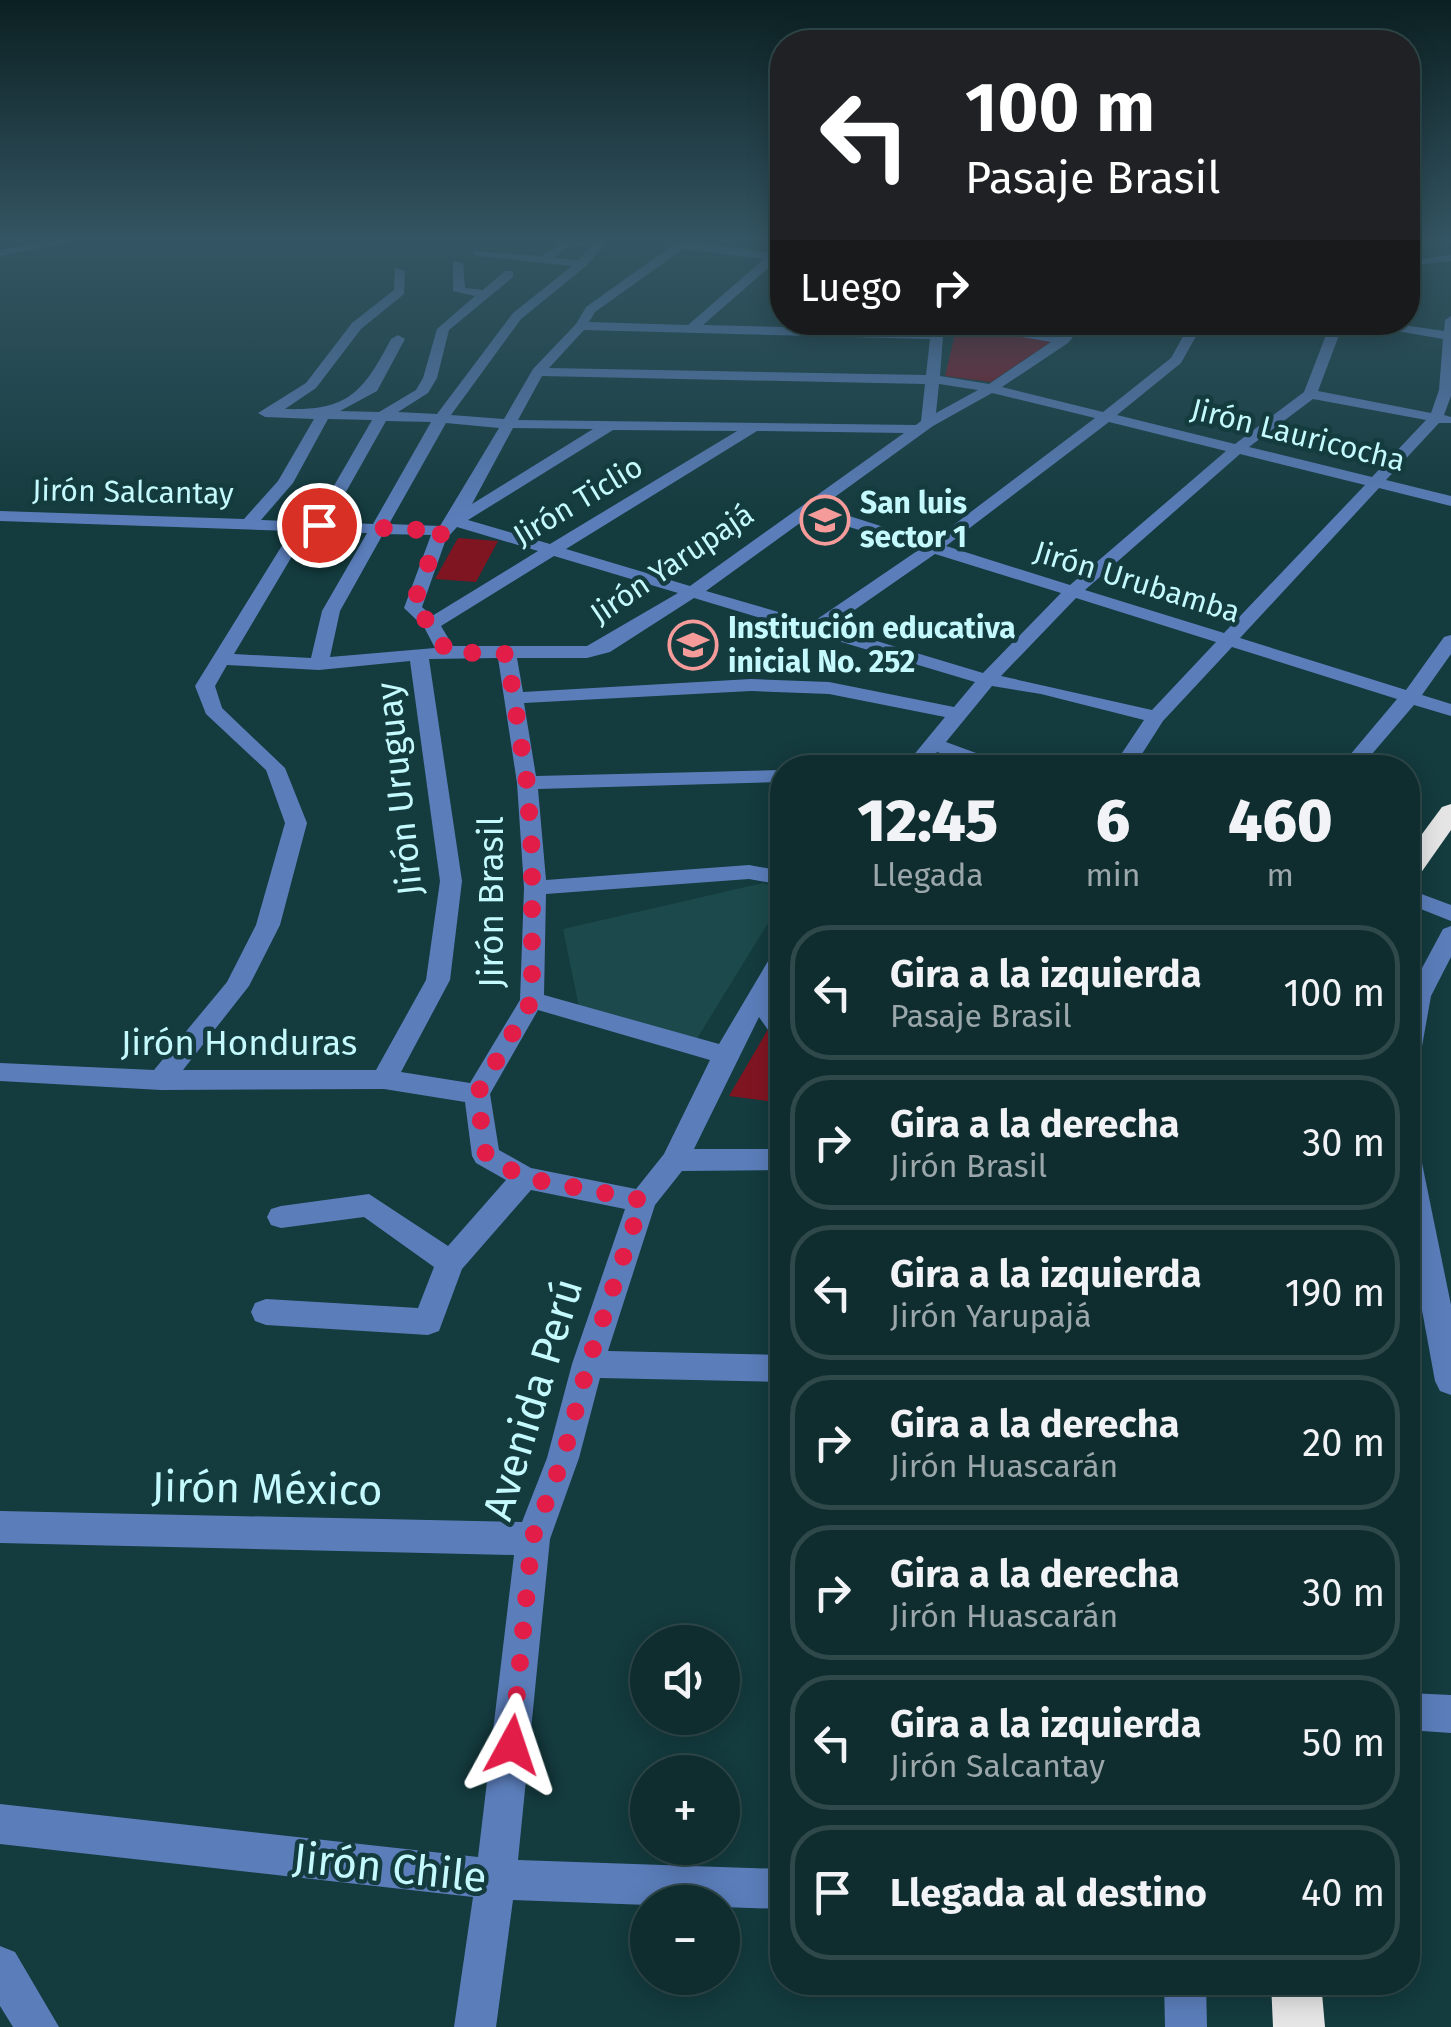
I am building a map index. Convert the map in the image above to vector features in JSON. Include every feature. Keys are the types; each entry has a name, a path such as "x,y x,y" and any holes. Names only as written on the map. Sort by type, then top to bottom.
{"highway":[{"path":"1420,855 1451,812"},
{"path":"1297,1995 1299,2027"}],"street":[{"path":"351,334 318,381 301,397 265,413 508,424 923,426 934,378 936,335"},
{"path":"161,1080 238,986 268,926 296,823 274,768 213,710 205,686 382,416 421,393 430,378 442,334"},
{"path":"318,664 331,611 375,529 441,418 504,334"},
{"path":"449,526 538,372 574,334"},
{"path":"1131,755 1156,717 1376,482 1443,420 1450,334"},
{"path":"1033,335 1063,340"},
{"name":"Jirón Yarupajá","path":"222,659 318,664 447,652 507,654 603,648 694,592 923,426 993,387 1067,335"},
{"path":"816,629 934,547 1108,416 1176,360 1190,335"},
{"path":"924,755 987,680 1073,591 1237,448 1310,394 1333,335"},
{"path":"250,522 284,483 324,414 372,388 398,339"},
{"name":"Jirón Lauricocha","path":"538,372 934,378 993,387 1451,501"},
{"path":"1310,394 1443,420"},
{"path":"447,652 431,624 412,608 438,537 449,526 610,425"},
{"name":"Jirón Ticlio","path":"431,624 754,427"},
{"name":"Jirón Urubamba","path":"806,508 1451,710"},
{"name":"Jirón Salcantay","path":"0,516 375,529 449,526 550,549 987,680 1041,688 1156,717"},
{"path":"1361,755 1451,641"},
{"name":"Jirón Brasil","path":"477,1094 532,1000 535,888 527,783 507,654"},
{"name":"Jirón Uruguay","path":"384,1079 438,980 450,881 420,657"},
{"path":"515,698 751,686 829,688 958,714"},
{"path":"934,744 967,755"},
{"path":"527,783 770,776"},
{"path":"535,888 748,872 770,876"},
{"path":"1420,901 1451,914"},
{"path":"1420,994 1451,934"},
{"name":"Avenida Perú","path":"475,2027 509,1779 532,1539 563,1458 588,1364 642,1200 676,1160 725,1055 770,979"},
{"path":"532,1000 725,1055"},
{"name":"Jirón Honduras","path":"0,1072 161,1080 384,1079 477,1094"},
{"path":"477,1094 486,1156 525,1178 642,1200"},
{"path":"676,1160 770,1160"},
{"path":"266,1312 428,1322 450,1263 525,1178"},
{"path":"281,1217 369,1205 450,1263"},
{"path":"1420,1224 1451,1382"},
{"path":"588,1364 770,1370"},
{"name":"Jirón México","path":"0,1527 532,1539"},
{"path":"1420,1713 1451,1714"},
{"name":"Jirón Chile","path":"0,1824 494,1879 770,1889"},
{"path":"0,1968 38,2027"},
{"path":"1185,1995 1186,2027"}],"shaded area":[{"path":"955,335 1014,335 1052,341 991,382 945,376"},
{"path":"458,538 498,541 476,582 435,579"},
{"path":"763,883 770,885 770,920 695,1042 581,1017 563,929"},
{"path":"770,1026 770,1101 729,1096"}],"place":[{"name":"San luis sector 1","path":"825,520"},
{"name":"Institución educativa inicial No. 252","path":"693,645"}],"route":[{"path":"319,525 444,531 438,537 412,608 431,624 447,652 507,654 527,783 535,888 532,1000 477,1094 486,1156 525,1178 642,1200 588,1364 563,1458 532,1539 512,1745"}]}
